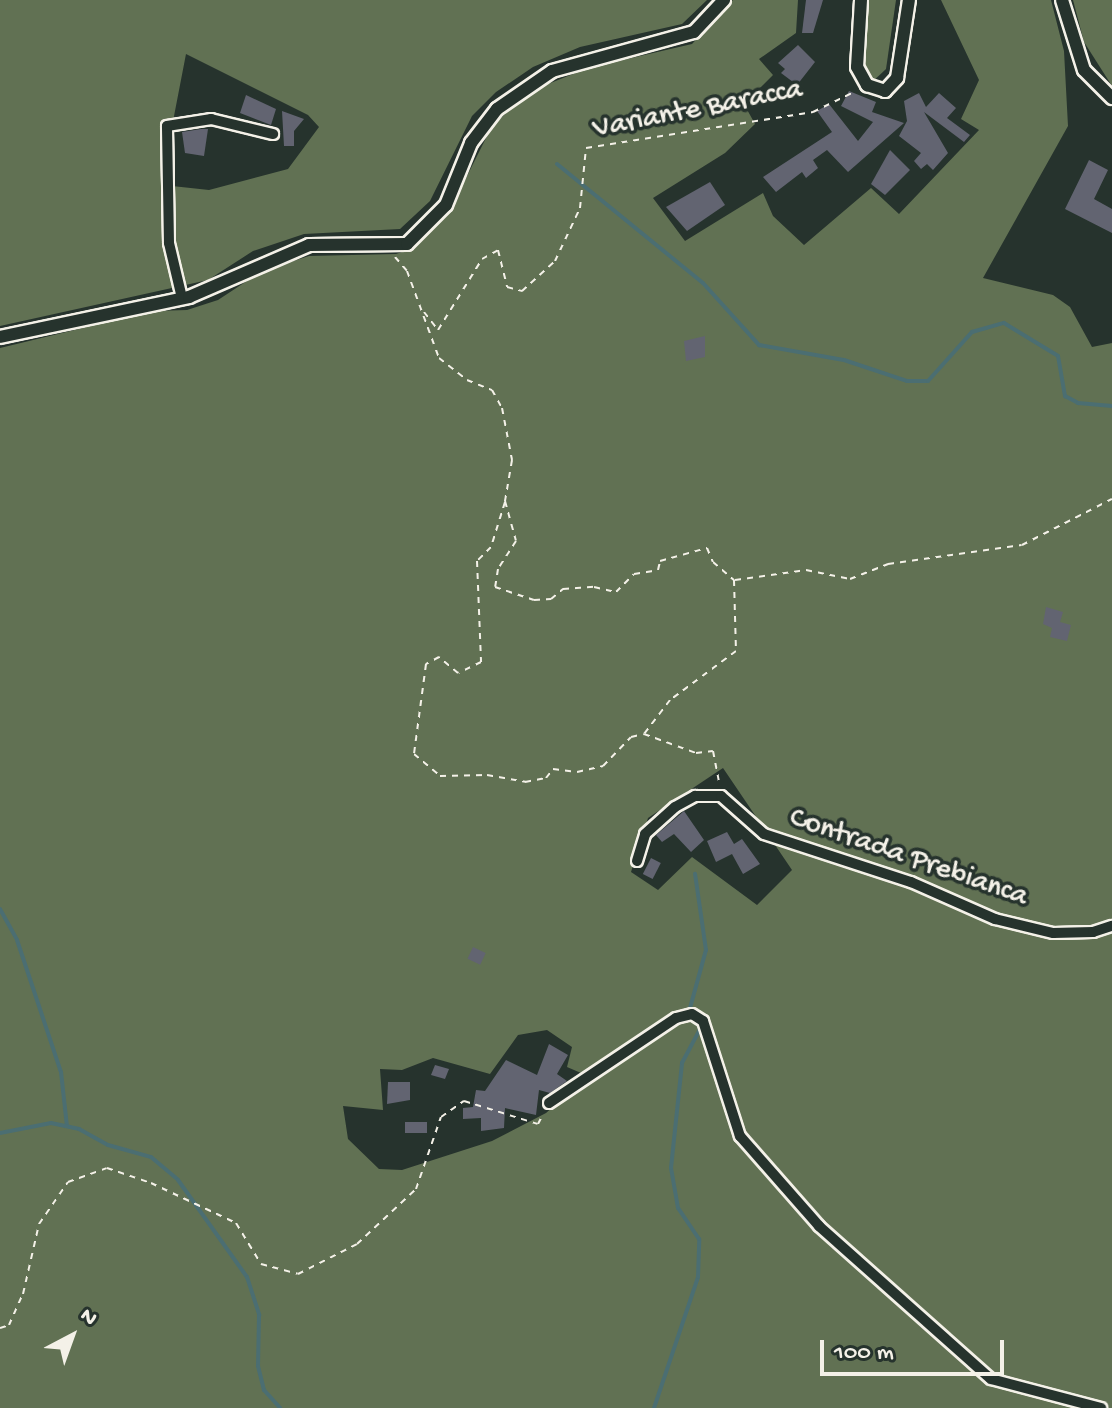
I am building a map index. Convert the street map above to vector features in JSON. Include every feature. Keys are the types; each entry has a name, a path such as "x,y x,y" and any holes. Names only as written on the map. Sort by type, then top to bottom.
{"street":[{"path":"0,337 182,298 309,245 386,247 407,244 446,205 471,143 497,109 552,71 694,32 724,0"},
{"path":"861,0 857,67 867,85 885,91 897,78 909,0"},
{"path":"1062,0 1084,70 1112,98"},
{"path":"182,298 169,243 167,126 211,119 273,134"},
{"path":"637,861 645,834 675,807 695,796 721,796"},
{"name":"Contrada Prebianca","path":"721,796 764,834 911,882 995,919 1053,933 1093,932 1112,926"},
{"path":"549,1103 676,1018 692,1014 703,1021 740,1136 819,1226 991,1379 1101,1408"}],"path":[{"name":"Variante Baracca","path":"421,308 438,330 482,259 498,250 507,287 522,291 555,261 580,208 586,148 813,112 867,85"},
{"path":"386,247 407,271 439,358 467,380 492,390 502,408 512,460 505,501 491,547 477,561 481,662 458,673 439,657 426,664 414,754 440,776 487,775 525,782 546,778 553,769 577,772 603,766 631,737 644,734 696,753 713,751 721,796"},
{"path":"734,580 806,570 850,579 888,564 1022,545 1112,499"},
{"path":"505,501 516,541 498,569 495,587 534,600 551,599 563,589 594,587 616,592 634,574 658,570 660,561 707,548 713,562 734,580 736,651 670,700 644,734"},
{"path":"0,1328 9,1325 23,1294 39,1224 68,1182 107,1168 151,1183 236,1223 261,1264 298,1274 357,1244 416,1189 429,1164 441,1117 464,1101 538,1124 549,1103"}],"green space":[{"path":"0,0 707,0 682,24 580,47 533,67 496,92 472,116 430,201 400,229 304,234 253,251 208,280 0,326","holes":["186,54 308,115 319,127 288,169 209,190 172,186 169,142"]},
{"path":"733,0 798,0 796,33 759,59 773,75 744,104 755,124 725,153 653,198 685,241 763,193 773,216 804,245 871,188 899,214 979,130 961,119 979,80 941,0 1051,0 1064,51 1068,126 983,278 1053,295 1070,307 1092,347 1112,343 1112,1408 0,1408 0,348 153,311 187,310 218,300 262,271 309,256 396,254 411,249 447,216 491,128 509,110 543,86 588,68 692,44","holes":["723,768 792,870 757,905 692,857 658,890 631,872 648,818","547,1030 572,1047 567,1067 588,1076 546,1113 492,1141 402,1170 379,1169 348,1139 343,1106 383,1110 380,1069 402,1070 433,1058 490,1074 518,1035"]},
{"path":"857,0 896,0 886,69 870,84 861,67"},
{"path":"1073,0 1112,0 1112,86 1084,42"}],"building":[{"path":"806,0 823,0 813,33 802,33"},
{"path":"798,45 815,62 797,85 781,73 785,69 778,63"},
{"path":"849,91 876,102 872,112 904,123 848,172 827,150 813,160 818,168 806,178 802,172 776,192 763,177 832,132 817,111 829,104 858,141 873,122 841,106"},
{"path":"919,93 926,107 939,93 956,108 947,118 970,135 964,142 924,112 948,153 933,170 927,164 921,169 914,161 921,153 899,136 907,121 904,101"},
{"path":"246,95 276,109 271,125 240,113"},
{"path":"282,111 304,119 294,131 294,146 284,146"},
{"path":"208,129 204,156 185,153 182,132"},
{"path":"890,150 910,170 885,195 871,184"},
{"path":"1089,160 1108,170 1094,199 1112,209 1112,233 1065,209"},
{"path":"710,182 725,205 687,231 666,207"},
{"path":"705,336 705,357 686,361 684,341"},
{"path":"1046,607 1063,612 1060,622 1071,625 1067,641 1050,637 1052,628 1043,624"},
{"path":"684,811 704,840 691,852 674,834 662,842 656,835"},
{"path":"727,832 734,844 742,839 760,864 743,874 732,854 716,862 707,841"},
{"path":"651,858 661,863 653,879 643,874"},
{"path":"473,947 486,953 480,965 468,959"},
{"path":"549,1044 568,1055 557,1074 567,1081 550,1093 539,1090 536,1115 505,1108 504,1128 481,1131 481,1118 463,1119 463,1108 473,1107 476,1090 485,1091 506,1060 537,1075"},
{"path":"435,1065 449,1069 445,1079 431,1075"},
{"path":"388,1082 410,1082 410,1100 387,1104"},
{"path":"405,1122 427,1122 427,1133 405,1133"}],"waterway":[{"path":"557,164 703,283 759,345 844,360 907,381 928,381 972,332 1004,323 1058,356 1065,396 1078,403 1112,406"},
{"path":"690,1008 706,950 695,874"},
{"path":"0,909 17,940 61,1072 67,1126"},
{"path":"654,1408 698,1277 699,1239 678,1208 671,1168 682,1063 701,1028"},
{"path":"0,1133 51,1123 79,1129 108,1145 151,1157 178,1180 247,1277 259,1315 258,1366 264,1390 280,1408"}]}
